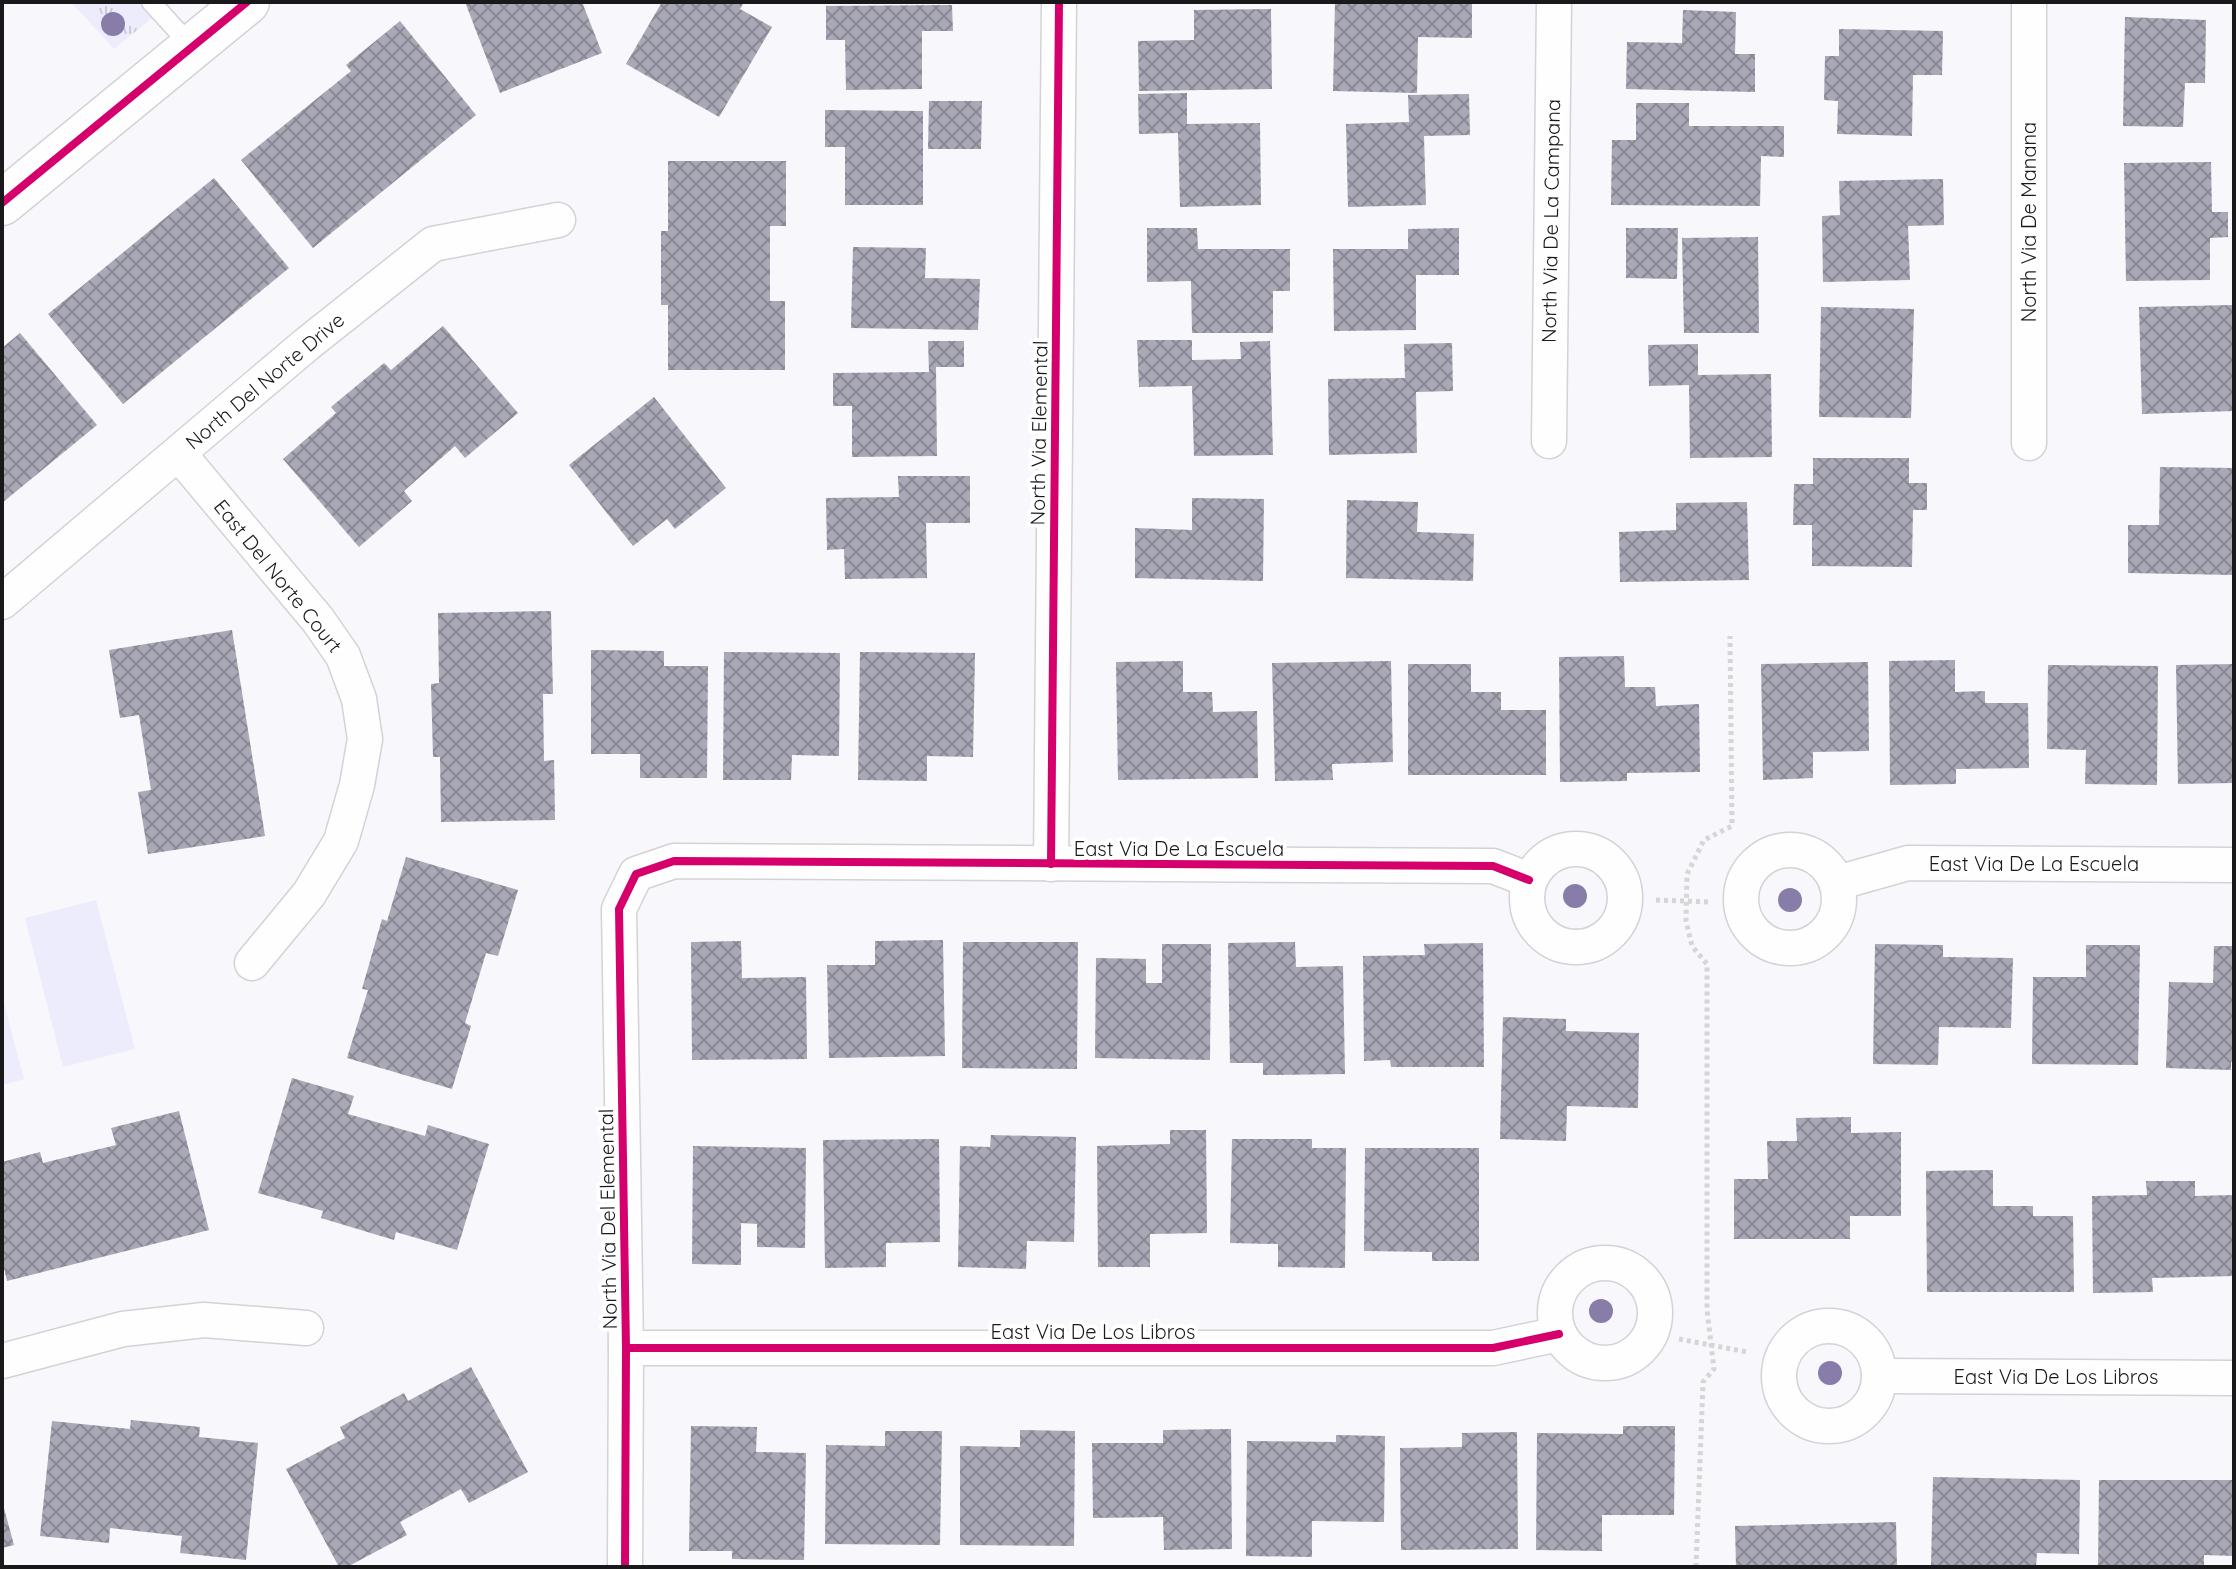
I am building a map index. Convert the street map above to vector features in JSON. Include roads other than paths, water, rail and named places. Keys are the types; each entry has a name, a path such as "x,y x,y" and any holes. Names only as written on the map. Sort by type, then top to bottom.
{"street":[{"path":"2,203 247,2"},
{"name":"North Via Elemental","path":"1051,864 1059,2"},
{"name":"North Via De La Campana","path":"1549,441 1554,2"},
{"name":"North Via De Manana","path":"2029,2 2029,443"},
{"name":"North Del Norte Drive","path":"2,602 307,344 433,244 558,220"},
{"name":"East Del Norte Court","path":"179,454 318,620 343,656 359,699 365,739 357,785 341,841 309,894 252,963"},
{"name":"East Via De La Escuela","path":"636,874 674,861 1493,866 1529,880"},
{"name":"East Via De La Escuela","path":"1837,883 1908,863 2234,865"},
{"name":"North Via Del Elemental","path":"625,1567 626,1348 619,909 636,874"},
{"path":"2,1361 123,1329 204,1320 306,1328"},
{"name":"East Via De Los Libros","path":"626,1348 1493,1348 1559,1334"},
{"name":"East Via De Los Libros","path":"1879,1376 2234,1378"}],"lane":[{"path":"151,2 192,47"}]}
